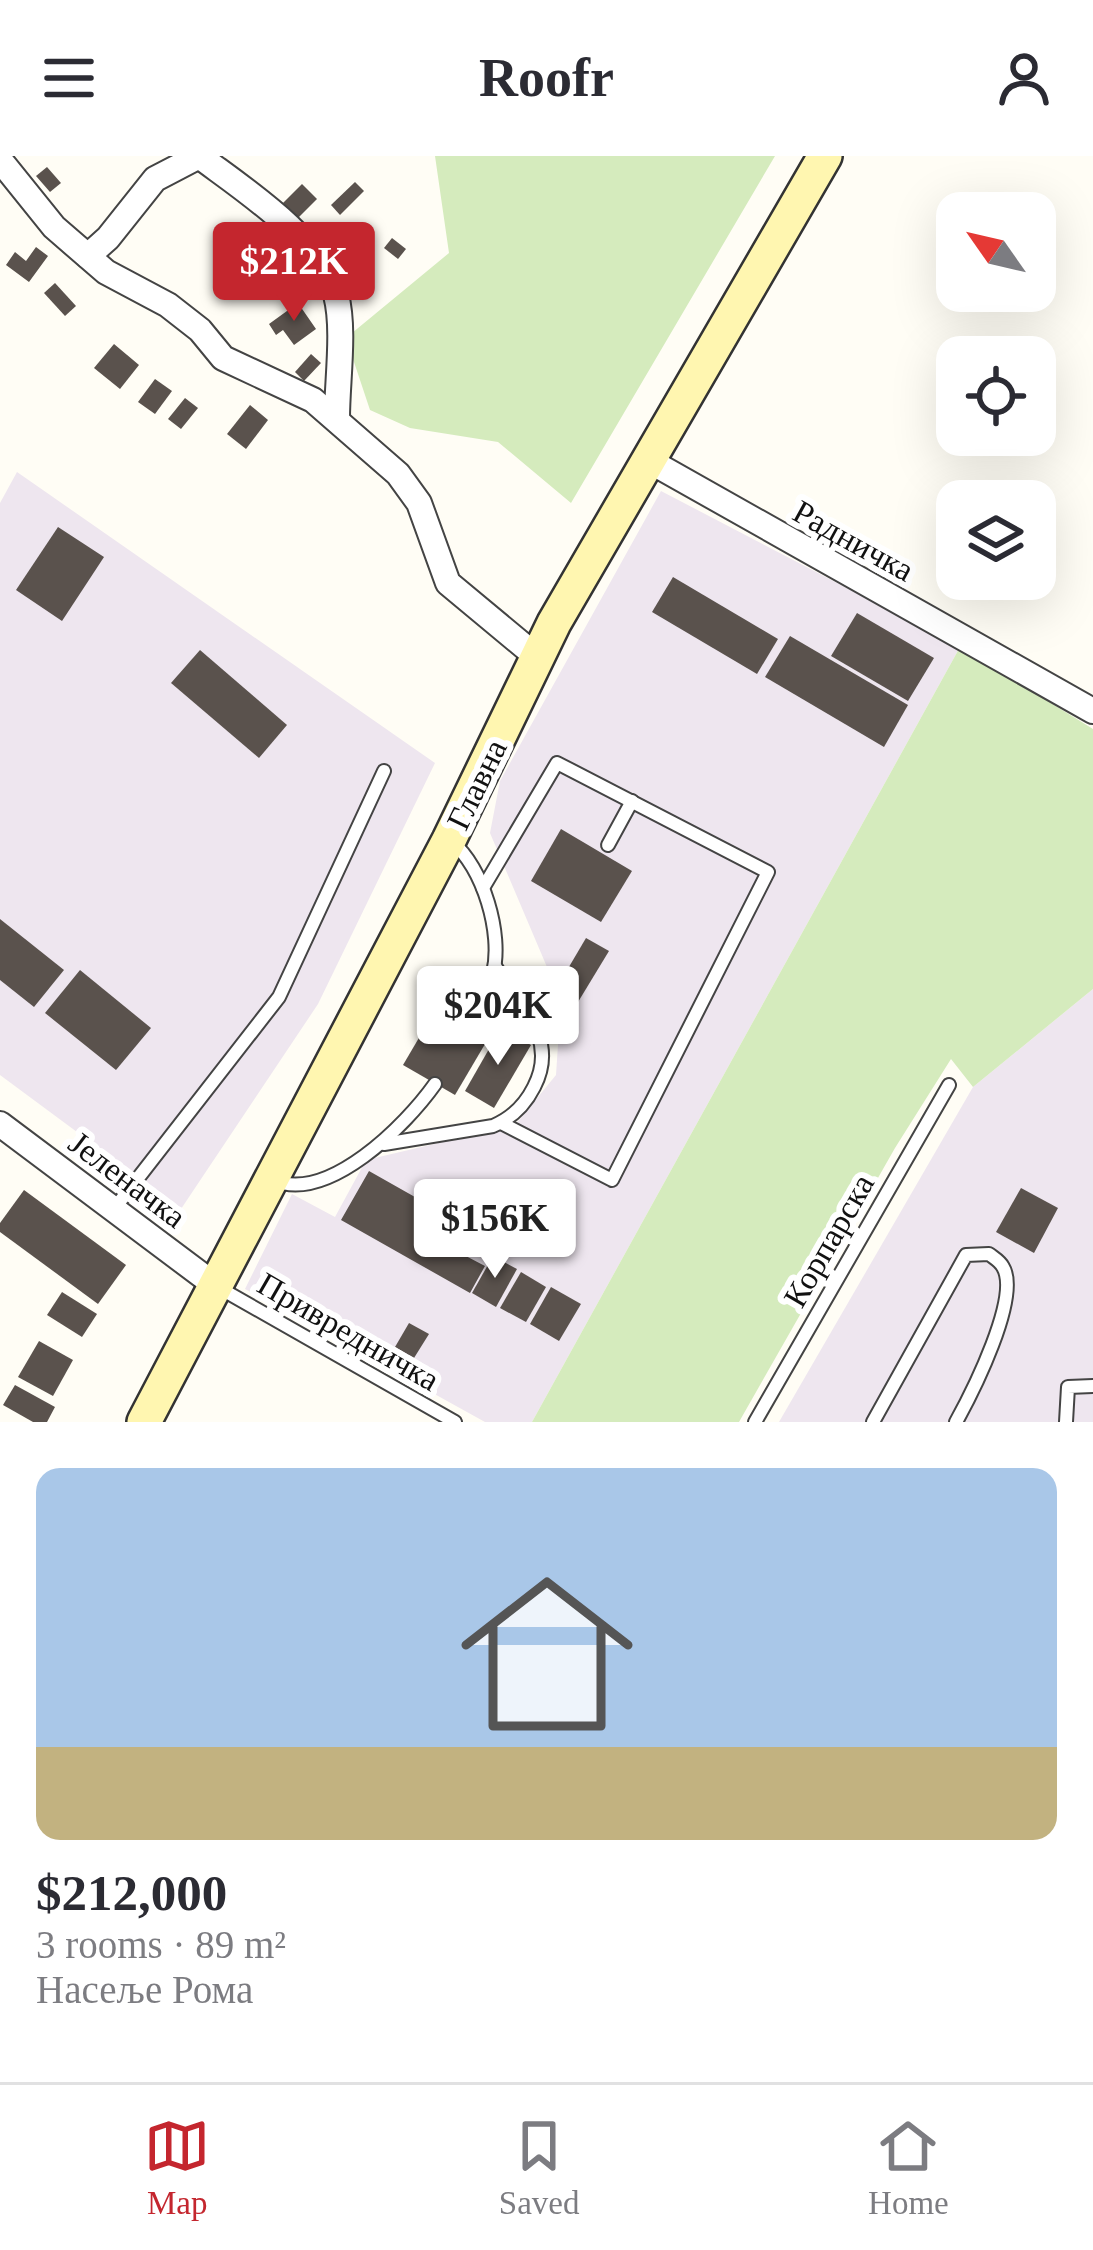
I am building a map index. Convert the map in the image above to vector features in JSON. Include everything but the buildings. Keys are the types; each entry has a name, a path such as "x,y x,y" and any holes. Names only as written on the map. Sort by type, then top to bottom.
{"main road":[{"name":"Главна","path":"145,1422 449,840 537,657 646,460 826,156"}],"street":[{"path":"88,256 109,238 155,179 199,156 261,202 313,253 329,278 339,313 337,418"},
{"path":"0,160 54,227 106,272 168,305 200,330 223,358 245,372 285,385 337,418 398,474 419,502 448,583 537,657"},
{"name":"Радничка","path":"646,460 1093,711"},
{"name":"Јеленачка","path":"0,1124 216,1286"}],"lane":[{"path":"483,888 557,763 768,872 612,1180 501,1123"},
{"path":"113,1210 279,997 384,771"},
{"path":"608,845 632,801"},
{"path":"449,840 460,848 483,888 495,966 488,992 465,1033"},
{"path":"272,1179 292,1186 384,1144 501,1123 515,1113 530,1094 545,1055 538,1031 495,966"},
{"path":"384,1144 411,1118 435,1084"},
{"name":"Корпарска","path":"755,1422 949,1085"},
{"path":"873,1422 966,1255 989,1254 1004,1268 1008,1295 974,1390 956,1422"},
{"name":"Привредничка","path":"216,1286 455,1422"},
{"path":"1066,1422 1068,1387 1093,1386"}],"shaded area":[{"path":"17,472 435,763 318,1004 181,1209 0,1075 0,503"},
{"path":"661,491 960,647 532,1422 485,1422 245,1289 292,1194 335,1217 366,1160 515,1125 556,1075 561,1000 490,833 500,781"},
{"path":"1093,989 1093,1422 779,1422 973,1087"}],"green space":[{"path":"435,156 775,156 571,503 498,442 410,428 370,410 346,338 449,253"},
{"path":"960,647 1093,729 1093,989 973,1087 951,1059 739,1422 532,1422"}]}
